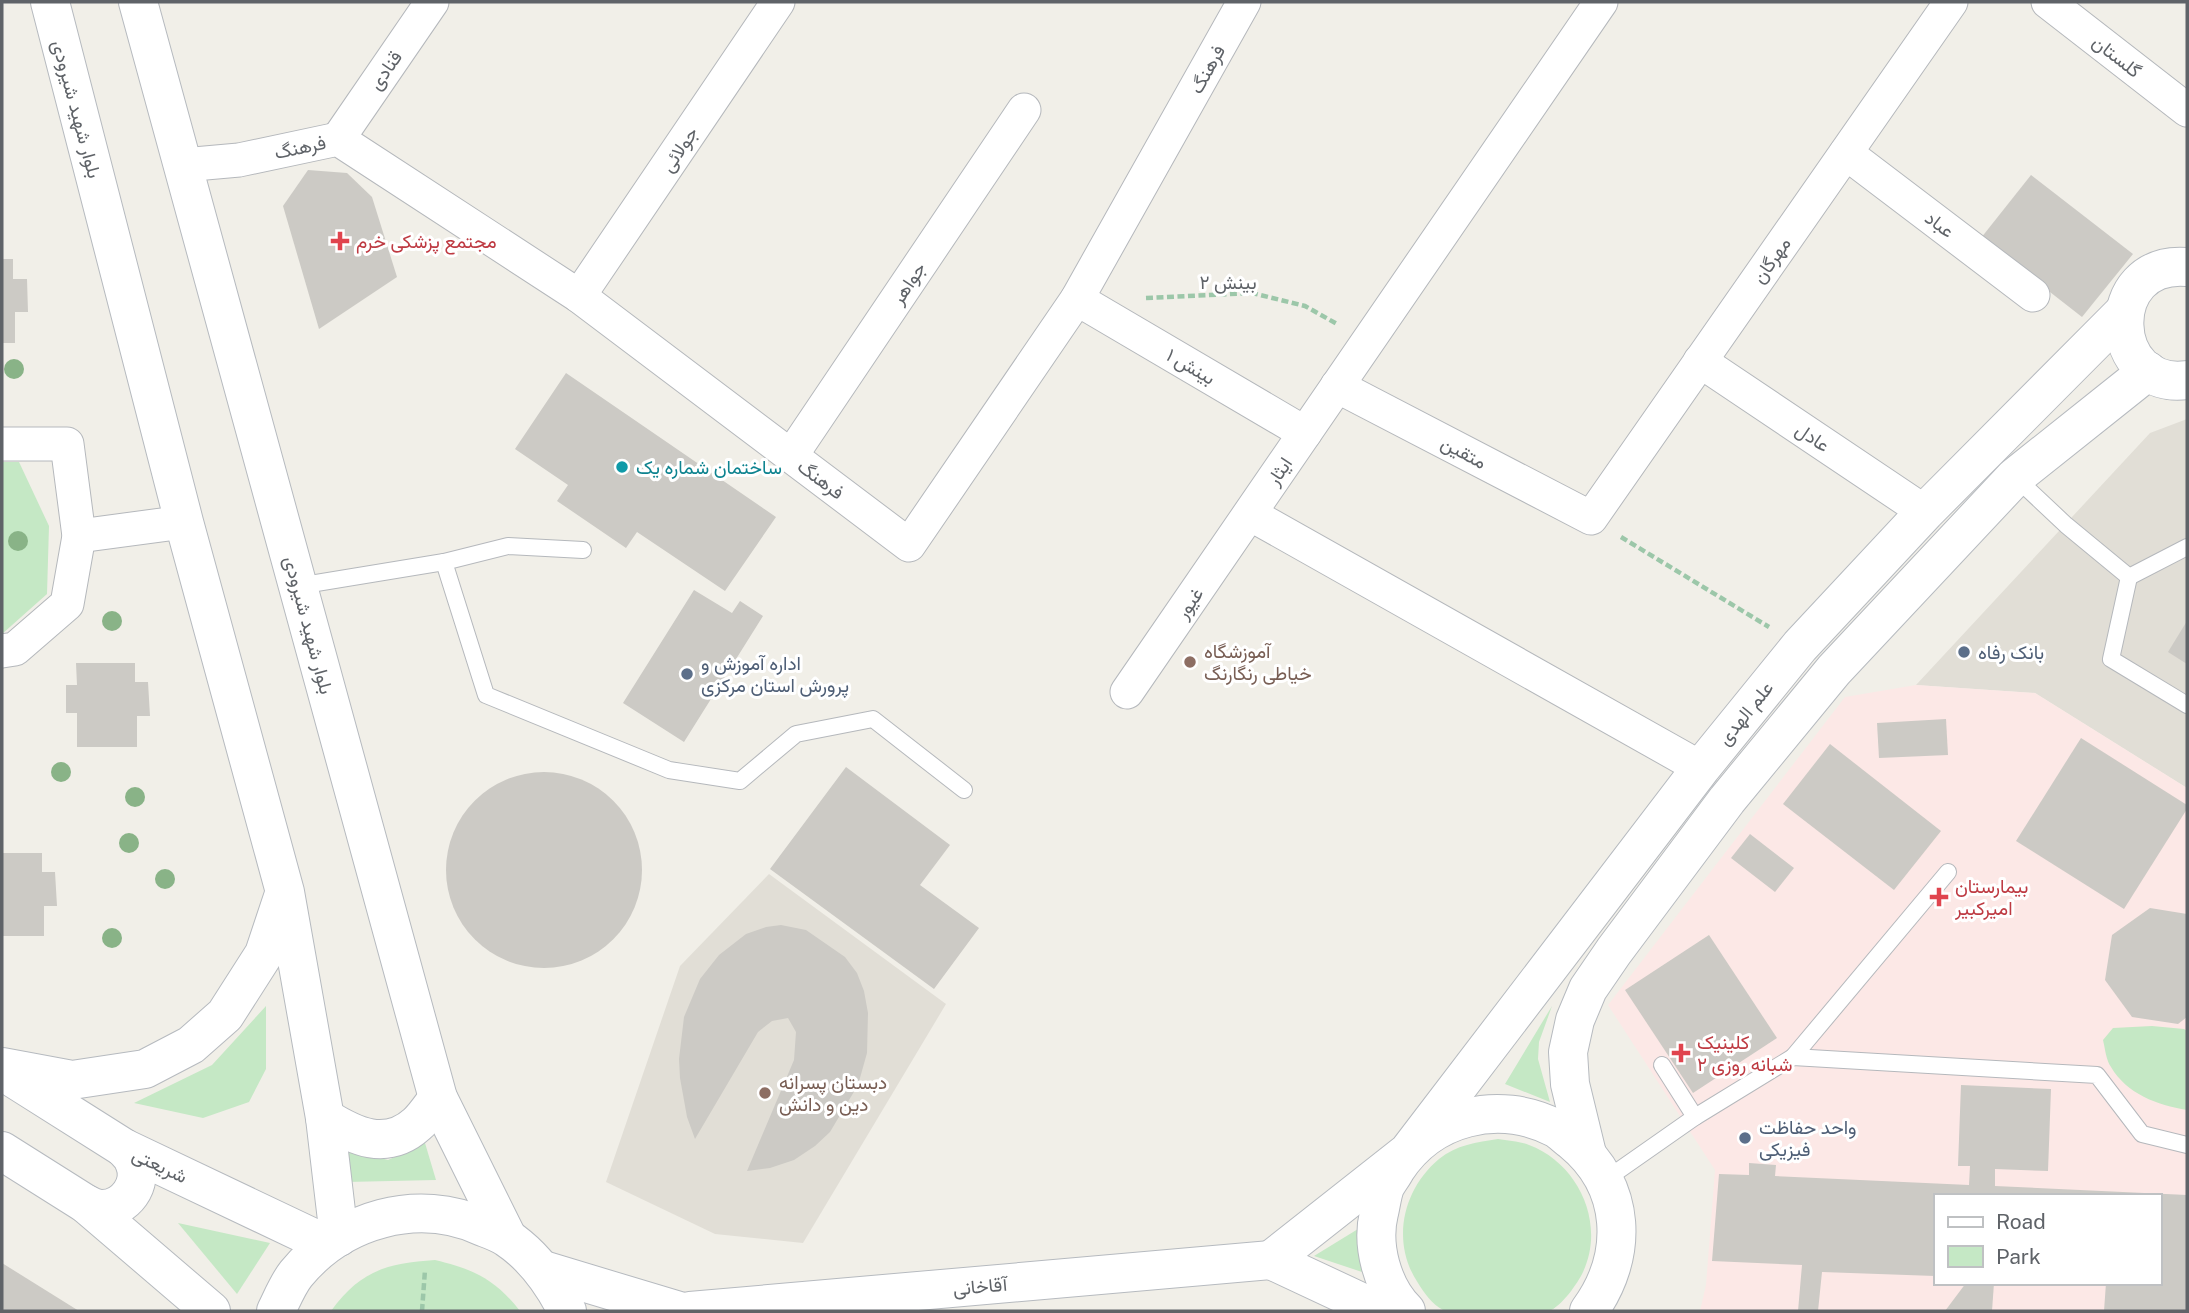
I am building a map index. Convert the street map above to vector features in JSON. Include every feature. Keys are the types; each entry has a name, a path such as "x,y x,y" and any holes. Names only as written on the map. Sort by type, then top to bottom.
{"main road":[{"name":"بلوار شهید شیرودی","path":"50,2 184,522 285,892 325,1118 332,1241"},
{"name":"بلوار شهید شیرودی","path":"138,2 438,1098 507,1237"},
{"name":"علم الهدی","path":"1408,1152 1701,768 1800,646 1925,512 2124,311 2131,294 2143,280 2160,270 2184,263"},
{"path":"2124,311 2123,324 2130,351 2148,371 2164,378 2187,380"},
{"path":"1589,1311 1606,1295 1617,1246 1615,1212 1596,1167 1570,1084 1568,1052 1575,1020 1588,989 1727,800 1834,670 2015,478 2148,371"},
{"path":"2,1069 72,1080 110,1076 145,1069 191,1045 225,1015 264,954 285,892"},
{"name":"شریعتی","path":"2,1069 124,1148 332,1241"},
{"path":"325,1118 352,1135 386,1139 416,1125 438,1098"},
{"path":"1380,1311 1271,1260 1439,1127 1478,1114 1518,1115 1556,1128 1596,1167"},
{"path":"86,1204 102,1209 119,1205 131,1194 137,1178 136,1170 134,1161 124,1148"},
{"path":"2,1151 86,1204 211,1311"},
{"path":"1406,1311 1398,1303 1380,1267 1376,1226 1385,1186 1408,1152"},
{"path":"276,1311 295,1275 332,1241 368,1222 415,1212 463,1218 507,1237 543,1270 568,1311"},
{"name":"آقاخانی","path":"690,1311 957,1299 1271,1260"},
{"path":"543,1270 679,1311"}],"street":[{"name":"قنادی","path":"338,139 432,2"},
{"name":"جولائی","path":"579,296 779,2"},
{"name":"ایثار","path":"1250,514 1601,2"},
{"name":"مهرگان","path":"1591,518 1951,2"},
{"name":"گلستان","path":"2048,2 2187,110"},
{"name":"فرهنگ","path":"183,165 239,160 338,139 579,296 909,545 1077,299 1236,6"},
{"name":"جواهر","path":"791,456 1024,110"},
{"name":"عباد","path":"1846,153 2034,295"},
{"name":"بینش ۱","path":"1077,299 1305,433"},
{"name":"عادل","path":"1700,361 1925,512"},
{"name":"متقین","path":"1338,386 1591,518"},
{"path":"2,444 67,444 79,536 67,604 15,649 2,651"},
{"path":"1250,514 1701,768"},
{"name":"غیور","path":"1127,692 1250,514"},
{"path":"79,536 184,522"}],"lane":[{"path":"2015,478 2129,577"},
{"path":"298,586 444,562 508,546 583,550"},
{"path":"2129,577 2187,547"},
{"path":"444,562 486,695 668,770 740,781 796,734 873,719 964,790"},
{"path":"2129,577 2111,659 2187,705"},
{"path":"1596,1167 1695,1117 1793,1058 1948,872"},
{"path":"1793,1058 2097,1075 2142,1134 2187,1145"},
{"path":"1662,1065 1695,1117"}],"path":[{"name":"بینش ۲","path":"1143,298 1252,293 1305,306 1368,341"},
{"path":"1591,518 1800,646"},
{"path":"422,1311 425,1270"}],"shaded area":[{"path":"2187,419 2187,788 2035,693 1916,685 2150,433"},
{"name":"بیمارستان امیرکبیر","path":"1916,685 2035,693 2187,788 2187,1311 1700,1311 1706,1285 1715,1170 1608,1005 1845,697"},
{"name":"دبستان پسرانه دین و دانش","path":"769,874 946,1004 803,1243 715,1234 606,1182 680,966"}],"green space":[{"path":"2,462 19,462 49,526 47,594 2,634"},
{"path":"266,1006 266,1069 249,1102 203,1118 134,1103 212,1065"},
{"path":"1552,1006 1539,1042 1538,1059 1550,1102 1505,1084"},
{"path":"2152,1026 2187,1031 2187,1110 2165,1105 2134,1091 2118,1076 2108,1061 2103,1040 2113,1028"},
{"path":"1498,1139 1525,1144 1546,1154 1574,1180 1589,1215 1591,1234 1583,1272 1564,1300 1549,1311 1443,1310 1435,1305 1418,1283 1405,1251 1404,1218 1409,1201 1426,1172 1446,1154 1467,1145"},
{"path":"425,1143 436,1180 346,1182 348,1149 388,1160"},
{"path":"178,1223 270,1243 237,1294"},
{"path":"1358,1229 1362,1272 1314,1256"},
{"path":"435,1260 461,1267 492,1283 520,1311 331,1311 353,1287 376,1272 403,1264"}],"building":[{"name":"مجتمع پزشکی خرم","path":"308,170 347,173 372,197 397,277 319,329 283,206"},
{"path":"2031,175 2133,254 2082,317 1981,238"},
{"path":"2,259 13,259 13,279 27,279 28,312 15,312 15,343 2,343"},
{"name":"ساختمان شماره یک","path":"566,373 776,517 725,591 637,532 626,548 557,501 568,485 515,449"},
{"path":"694,590 732,613 740,601 763,616 684,742 623,703"},
{"path":"2187,621 2187,664 2168,652"},
{"path":"76,663 135,663 135,682 148,682 150,716 137,716 137,747 77,747 77,713 66,713 66,685 77,685"},
{"path":"1946,719 1948,755 1879,758 1877,723"},
{"path":"2081,738 2187,805 2124,909 2016,841"},
{"path":"1830,744 1941,831 1894,890 1783,804"},
{"path":"846,767 950,845 920,885 979,928 934,989 770,869"},
{"path":"544,772 581,780 613,801 634,833 642,870 634,907 613,939 581,960 544,968 507,960 475,939 454,907 446,870 454,833 475,801 507,780"},
{"path":"1750,834 1794,868 1775,892 1731,858"},
{"path":"2,853 42,853 42,872 55,872 57,906 44,906 44,936 2,936"},
{"path":"2150,908 2187,914 2187,1017 2178,1024 2132,1017 2105,980 2112,935"},
{"path":"781,925 806,930 845,957 857,973 868,1013 867,1053 858,1085 830,1132 794,1160 770,1168 747,1171 794,1060 796,1032 788,1018 772,1021 758,1032 695,1139 687,1117 680,1078 679,1059 684,1017 700,979 719,955 746,934"},
{"path":"1709,935 1777,1038 1693,1093 1625,990"},
{"path":"1961,1085 2051,1089 2048,1171 1995,1169 1995,1186 2187,1195 2187,1311 2104,1311 2106,1285 2161,1285 2161,1194 1934,1194 1934,1276 1822,1272 1818,1311 1798,1311 1802,1265 1712,1261 1719,1174 1749,1175 1749,1163 1776,1165 1775,1176 1969,1185 1970,1166 1958,1166"},
{"path":"2,1263 79,1311 2,1311"},
{"path":"1964,1285 1994,1285 1992,1311 1945,1311"}],"place":[{"name":"مجتمع پزشکی خرم","path":"340,241"},
{"name":"ساختمان شماره یک","path":"622,467"},
{"name":"بانک رفاه","path":"1964,652"},
{"name":"آموزشگاه خیاطی رنگارنگ","path":"1190,662"},
{"name":"اداره آموزش و پرورش استان مرکزی","path":"687,674"},
{"name":"بیمارستان امیرکبیر","path":"1939,897"},
{"name":"کلینیک شبانه روزی ۲","path":"1681,1053"},
{"name":"دبستان پسرانه دین و دانش","path":"765,1093"},
{"name":"واحد حفاظت فیزیکی","path":"1745,1138"}]}
